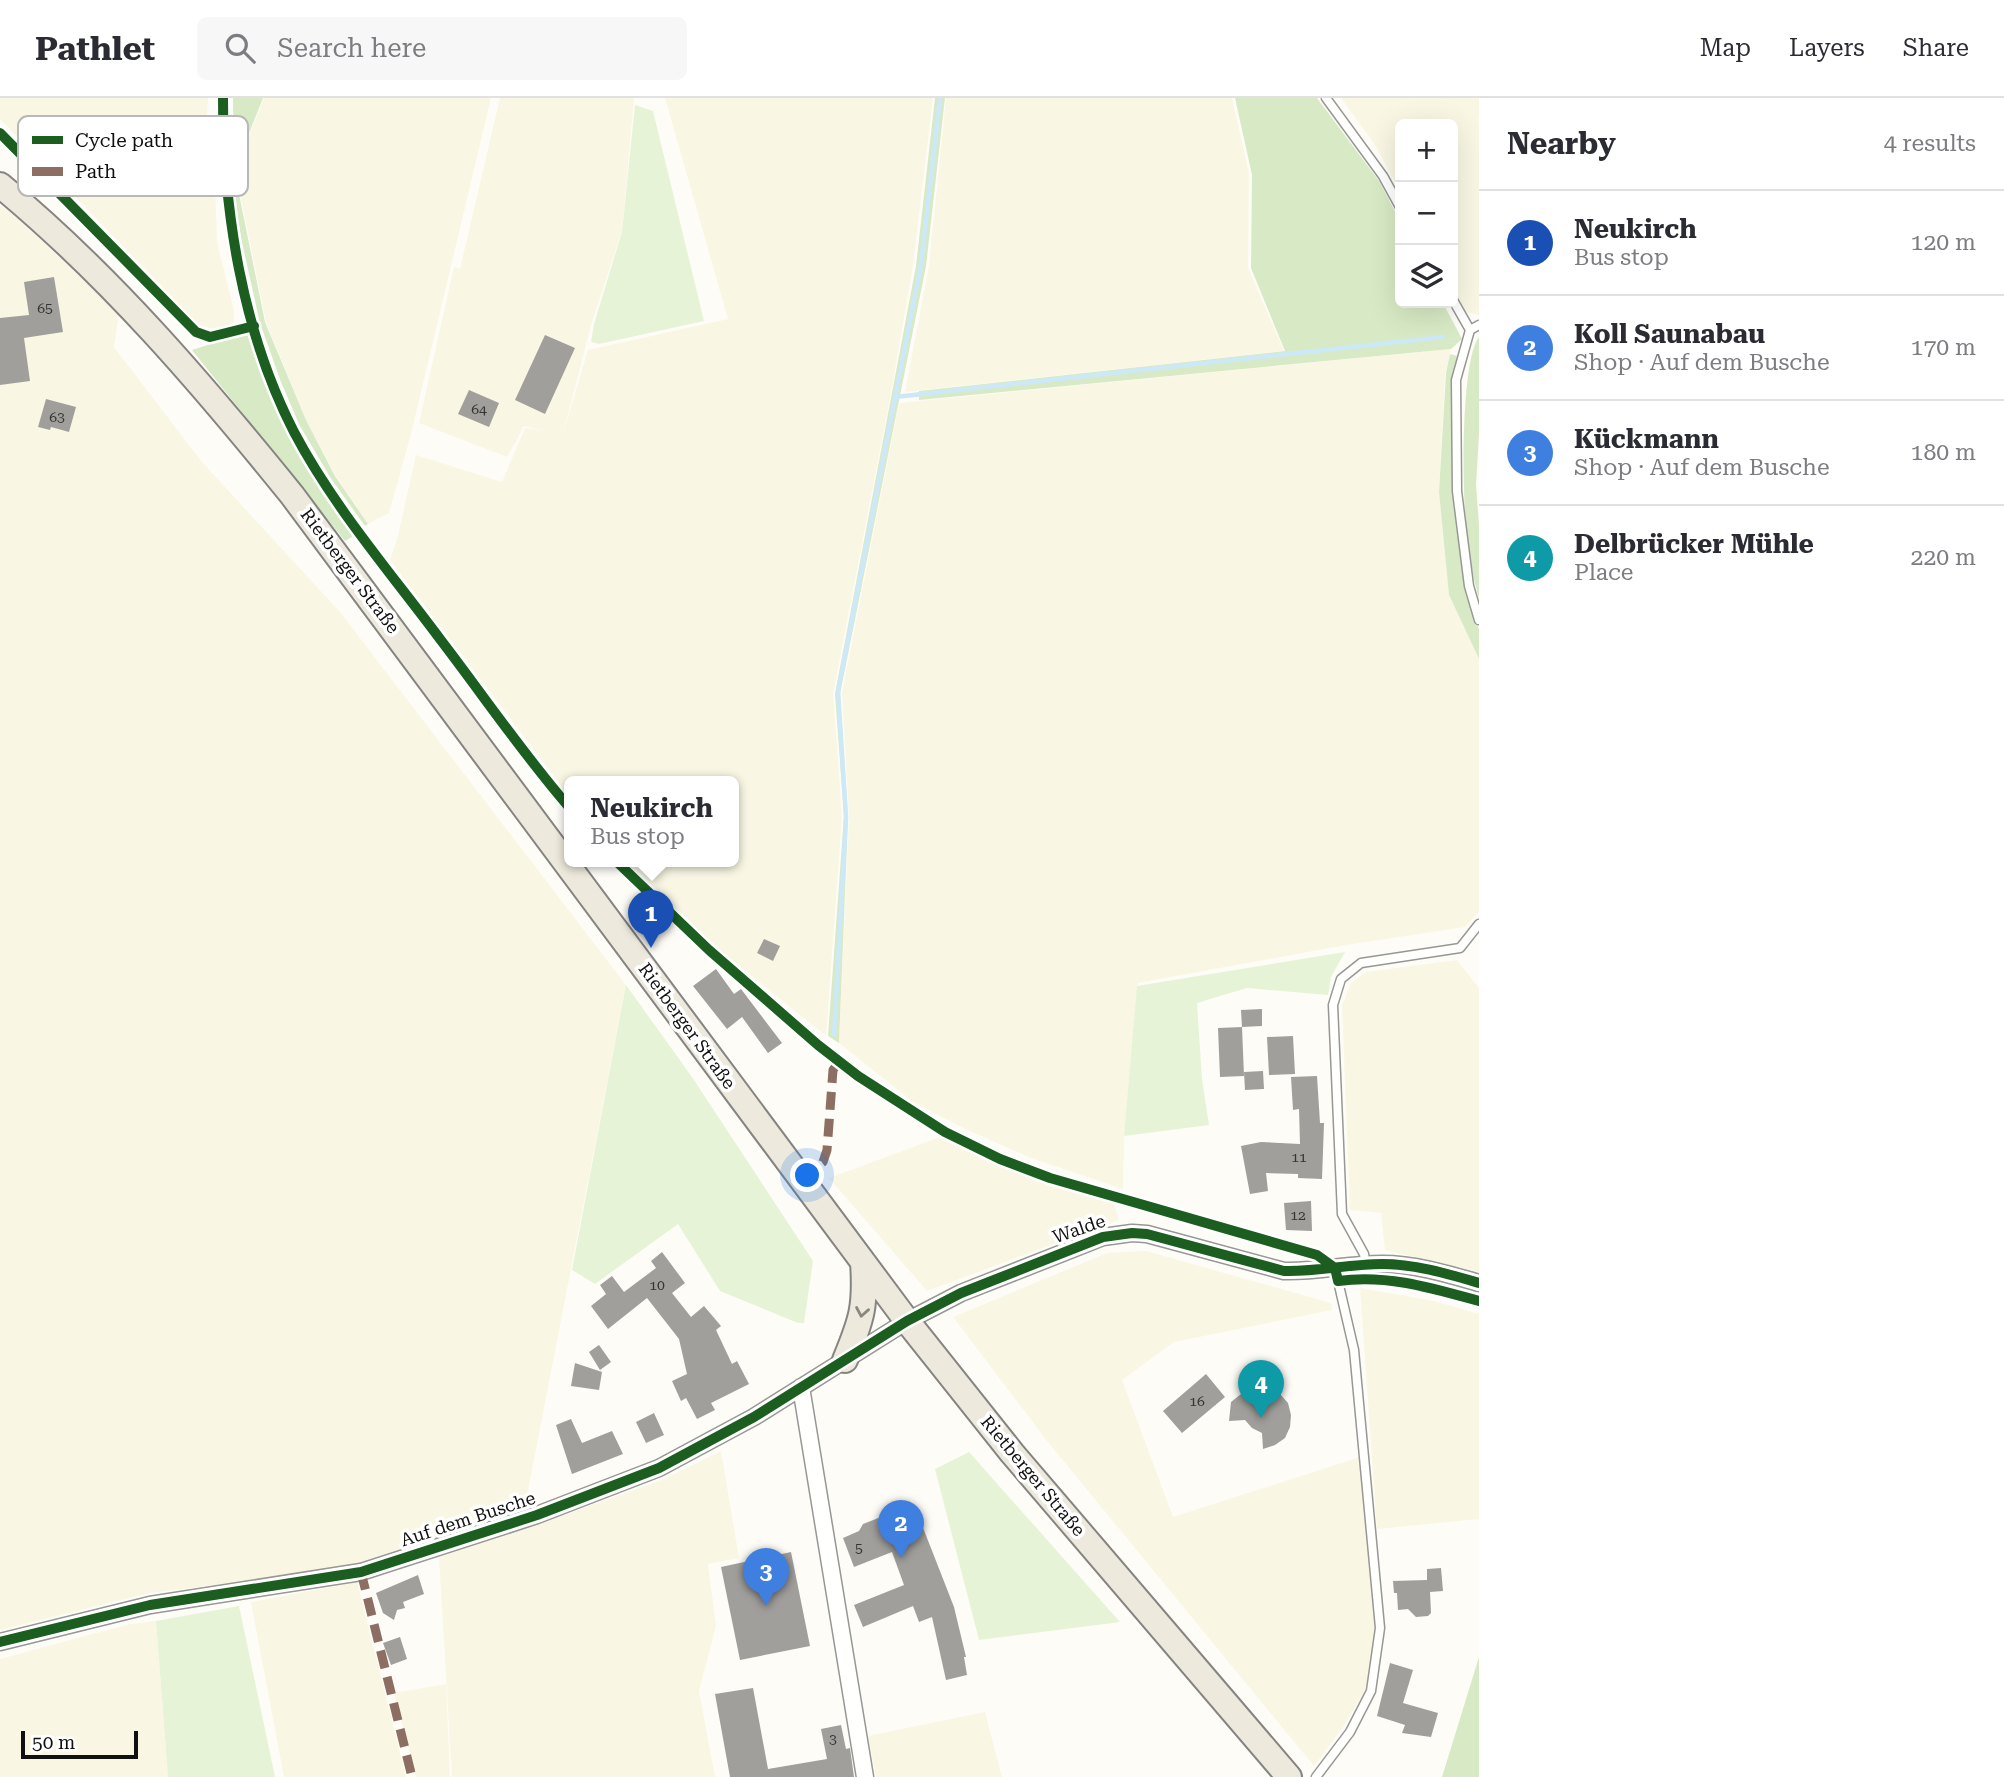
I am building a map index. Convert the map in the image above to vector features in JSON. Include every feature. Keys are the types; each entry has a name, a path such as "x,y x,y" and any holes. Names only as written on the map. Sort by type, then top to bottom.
{"main road":[{"name":"Rietberger Straße","path":"0,185 31,210 131,308 221,408 292,495 564,860"},
{"name":"Rietberger Straße","path":"569,867 907,1321 1012,1453 1289,1777"},
{"path":"845,1360 861,1322 864,1304 863,1262"}],"street":[{"name":"Walde","path":"907,1321 961,1293 1103,1237 1132,1233 1161,1237 1284,1271 1401,1265 1479,1283"},
{"name":"Auf dem Busche","path":"0,1642 150,1605 361,1572 537,1515 659,1468 754,1417 907,1321"},
{"path":"801,1387 865,1777"}],"lane":[{"path":"1326,98 1395,198"},
{"path":"1458,308 1470,330 1456,380 1457,491 1469,586 1479,620"},
{"path":"1470,330 1479,325"},
{"path":"1366,1265 1364,1254 1342,1214 1333,1005 1341,979 1361,963 1460,948 1479,924"},
{"path":"1316,1777 1350,1732 1371,1691 1380,1628 1354,1350 1335,1268"}],"shaded area":[{"path":"0,98 208,98 207,116 18,116 18,138 0,119"},
{"path":"264,98 491,98 411,434 389,513 368,524 336,476 306,420 266,322 241,196 248,196 249,136"},
{"path":"500,98 634,98 622,231 592,322 563,434 588,350 728,319 665,98 933,98 913,266 833,694 842,816 826,1036 714,945 632,867 739,867 739,776 564,776 564,789 390,560 416,455 502,482 525,428 542,430 524,426 507,457 419,423 454,267 460,269"},
{"path":"946,98 1232,98 1249,174 1248,268 1284,351 905,392 929,265"},
{"path":"1341,98 1479,98 1479,315 1465,312 1458,299 1458,119 1395,119 1395,182 1375,145"},
{"path":"74,196 215,196 217,242 234,311 234,322 222,331 199,325"},
{"path":"0,205 119,313 114,347 202,462 340,612 626,985 525,1506 434,1539 356,1563 242,1582 149,1593 0,1630"},
{"path":"1451,349 1445,375 1439,492 1449,595 1479,659 1479,912 1465,927 1346,945 1138,983 1124,1136 1123,1189 1031,1158 961,1127 912,1101 839,1043 849,817 842,693 899,403"},
{"path":"1457,960 1479,988 1479,1272 1385,1250 1381,1213 1350,1210 1342,1005 1351,983 1366,972"},
{"path":"943,1136 1002,1167 1114,1204 1119,1220 927,1291 829,1178"},
{"path":"1146,1251 1331,1303 1332,1310 1174,1342 1122,1380 1173,1517 1360,1457 1375,1628 1366,1688 1342,1729 1314,1766 1047,1441 953,1317 1107,1253"},
{"path":"1360,1288 1434,1301 1479,1314 1479,1519 1377,1529"},
{"path":"721,1451 739,1558 708,1564 716,1626 699,1691 715,1777 452,1777 439,1557 662,1480"},
{"path":"357,1582 406,1777 284,1777 251,1602"},
{"path":"156,1621 168,1777 0,1777 0,1659 130,1624"},
{"path":"446,1684 450,1777 416,1777 394,1693"},
{"path":"985,1712 1002,1777 876,1777 868,1736"}],"green space":[{"path":"233,98 263,98 248,136 248,116 233,116"},
{"path":"935,98 945,98 926,266 840,694 848,818 839,1043 828,1036 844,816 835,694 916,266"},
{"path":"1235,98 1317,98 1379,181 1395,211 1395,308 1446,308 1462,339 1451,349 919,400 919,391 1285,351 1251,268 1252,175"},
{"path":"635,105 653,111 704,321 599,344 591,342 622,232"},
{"path":"234,196 239,196 265,322 306,420 335,476 368,524 365,526 330,477 300,426 281,382 260,323"},
{"path":"252,331 270,386 290,432 357,534 345,541 192,350"},
{"path":"1479,337 1476,485 1479,598 1466,527 1464,453 1467,385 1474,348"},
{"path":"1450,354 1457,356 1453,381 1453,491 1464,587 1479,629 1479,659 1449,595 1439,492 1446,373"},
{"path":"1345,952 1331,977 1328,995 1247,988 1197,1003 1202,1079 1209,1125 1124,1136 1137,986"},
{"path":"626,985 692,1077 813,1261 804,1323 798,1323 720,1291 678,1224 595,1284 572,1270"},
{"path":"969,1452 1120,1622 979,1640 935,1469"},
{"path":"239,1606 275,1777 168,1777 156,1621"},
{"path":"1479,1657 1479,1777 1442,1777"}],"building":[{"path":"54,277 63,332 24,338 30,381 0,385 0,318 29,315 24,282"},
{"path":"545,335 575,348 545,414 515,400"},
{"path":"469,390 499,403 489,427 458,414"},
{"path":"46,399 76,407 69,432 38,427"},
{"path":"764,939 780,946 773,961 757,953"},
{"path":"716,969 734,994 741,989 782,1043 768,1053 742,1017 727,1029 693,986"},
{"path":"1262,1009 1262,1026 1242,1027 1241,1010"},
{"path":"1242,1027 1244,1076 1220,1077 1218,1028"},
{"path":"1293,1036 1295,1074 1269,1075 1267,1037"},
{"path":"1263,1071 1264,1089 1245,1090 1244,1072"},
{"path":"1317,1076 1320,1123 1324,1123 1322,1179 1298,1178 1298,1174 1266,1173 1268,1191 1250,1194 1241,1146 1261,1142 1300,1144 1299,1109 1293,1110 1291,1077"},
{"path":"1311,1201 1312,1231 1286,1230 1284,1203"},
{"path":"662,1252 685,1283 672,1293 691,1317 704,1306 721,1326 716,1330 732,1364 737,1361 749,1384 711,1403 715,1410 697,1419 686,1398 681,1401 672,1381 687,1374 679,1339 647,1298 608,1329 591,1306 606,1294 600,1285 612,1276 624,1292 656,1268 651,1261"},
{"path":"599,1345 611,1362 600,1370 589,1352"},
{"path":"575,1363 602,1372 599,1390 571,1386"},
{"path":"1206,1374 1225,1397 1182,1433 1163,1411"},
{"path":"1269,1388 1280,1394 1288,1403 1291,1415 1285,1438 1263,1449 1262,1433 1252,1428 1245,1420 1229,1421 1231,1402 1246,1390"},
{"path":"654,1413 664,1435 646,1443 636,1422"},
{"path":"571,1419 582,1443 612,1431 623,1454 572,1474 556,1425"},
{"path":"886,1515 892,1530 920,1520 954,1607 966,1657 967,1675 946,1680 932,1617 919,1622 913,1606 863,1627 854,1605 904,1585 892,1552 854,1567 843,1538 859,1531 863,1524"},
{"path":"791,1552 810,1646 740,1660 721,1567"},
{"path":"1441,1568 1443,1591 1430,1592 1431,1613 1428,1616 1416,1617 1408,1609 1398,1610 1393,1581 1427,1580 1427,1569"},
{"path":"418,1575 424,1594 403,1602 405,1608 397,1610 394,1620 383,1613 376,1593"},
{"path":"400,1637 407,1659 391,1665 383,1643"},
{"path":"1390,1663 1413,1670 1403,1703 1438,1713 1431,1737 1402,1733 1405,1725 1377,1716"},
{"path":"753,1688 768,1769 827,1759 821,1729 841,1725 846,1749 850,1748 854,1777 730,1777 715,1694"}],"waterway":[{"path":"834,1035 846,817 838,691 921,264 940,98"},
{"path":"895,397 1443,337"}],"marked path":[{"path":"800,1178 823,1162 827,1150 833,1070 839,1062"},
{"path":"361,1572 412,1777"}],"cycle path":[{"path":"223,98 223,116"},
{"path":"0,133 18,151"},
{"path":"62,196 196,332 210,337 254,326"},
{"path":"229,196 239,269 249,311 261,353 294,432 326,486 363,538 564,801"},
{"path":"622,867 709,950 818,1045 858,1076 945,1132 1000,1159 1050,1178 1317,1255 1335,1268 1338,1281 1392,1281 1479,1301"},
{"path":"0,1642 150,1605 361,1572 537,1515 659,1468 754,1417 907,1321 961,1293 1103,1237 1147,1234 1284,1271 1394,1264 1431,1270 1479,1283"}],"place":[{"name":"Neukirch","path":"651,948"},
{"name":"Delbrücker Mühle","path":"1261,1418"},
{"name":"Koll Saunabau","path":"901,1558"},
{"name":"Kückmann","path":"766,1606"}]}
